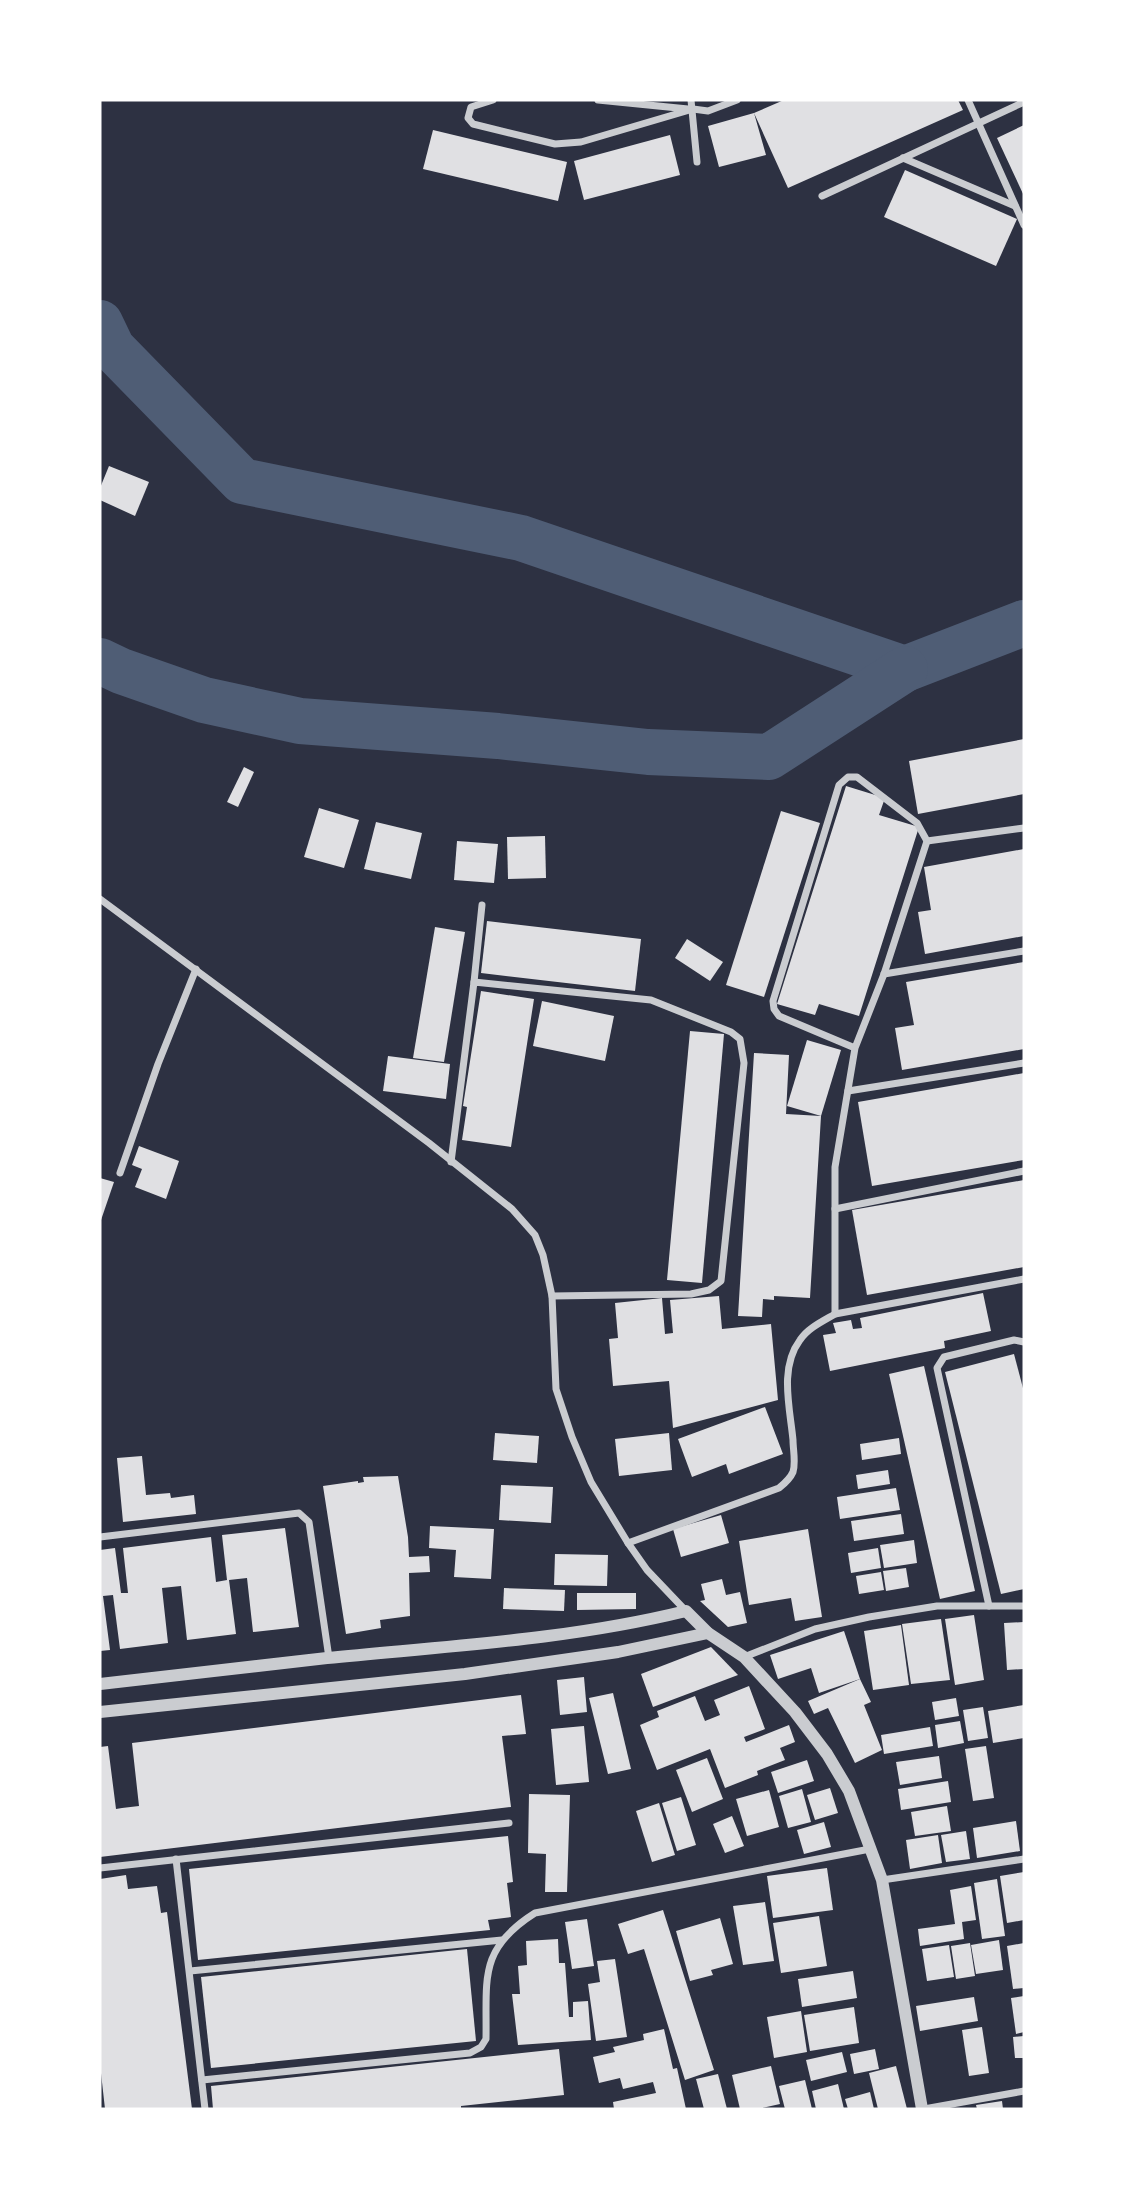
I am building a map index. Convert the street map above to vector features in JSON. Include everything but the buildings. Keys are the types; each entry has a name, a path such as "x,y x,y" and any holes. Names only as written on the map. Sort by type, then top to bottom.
{"street":[{"path":"493,100 471,107 468,118 473,124 555,144 581,142 692,109"},
{"path":"598,100 708,111 737,100"},
{"path":"691,100 697,162"},
{"path":"968,100 1024,225"},
{"path":"822,196 1024,102"},
{"path":"903,158 1016,206"},
{"path":"835,1314 835,1167 855,1048 884,974 927,841 917,823 857,777 848,777 839,785 773,1006 779,1016 855,1048"},
{"path":"927,841 1024,828"},
{"path":"100,900 512,1209 535,1236 543,1255 552,1296 556,1390 591,1482 647,1570 708,1633 744,1657 795,1712 827,1754 849,1791 882,1880 923,2109 1024,2091"},
{"path":"451,1162 482,905"},
{"path":"884,974 1024,951"},
{"path":"120,1173 158,1064 195,970"},
{"path":"474,982 650,1000 731,1032 743,1045 744,1063 721,1281 709,1290 691,1294 552,1296"},
{"path":"848,1091 1024,1063"},
{"path":"835,1209 1024,1171"},
{"path":"628,1543 779,1488 786,1482 792,1474 794,1460 787,1377 800,1339 811,1329 835,1314 1024,1279"},
{"path":"989,1606 937,1368 944,1357 1014,1339 1024,1342"},
{"path":"100,1537 299,1513 303,1515 309,1522 329,1658"},
{"path":"744,1657 815,1629 869,1617 937,1606 1024,1606"},
{"path":"100,1684 584,1633 686,1611"},
{"path":"100,1712 465,1674 618,1652 708,1633"},
{"path":"100,1868 509,1823"},
{"path":"202,2080 475,2050 481,2047 486,2039 487,1972 492,1954 502,1940 535,1913 870,1849"},
{"path":"882,1880 1024,1858"},
{"path":"176,1859 205,2109"},
{"path":"190,1971 502,1940"}],"waterway":[{"path":"100,323 112,348 242,481 521,538 905,669 1024,623"},
{"path":"100,661 204,700 300,721 498,736 648,752 769,757 905,669"}]}
